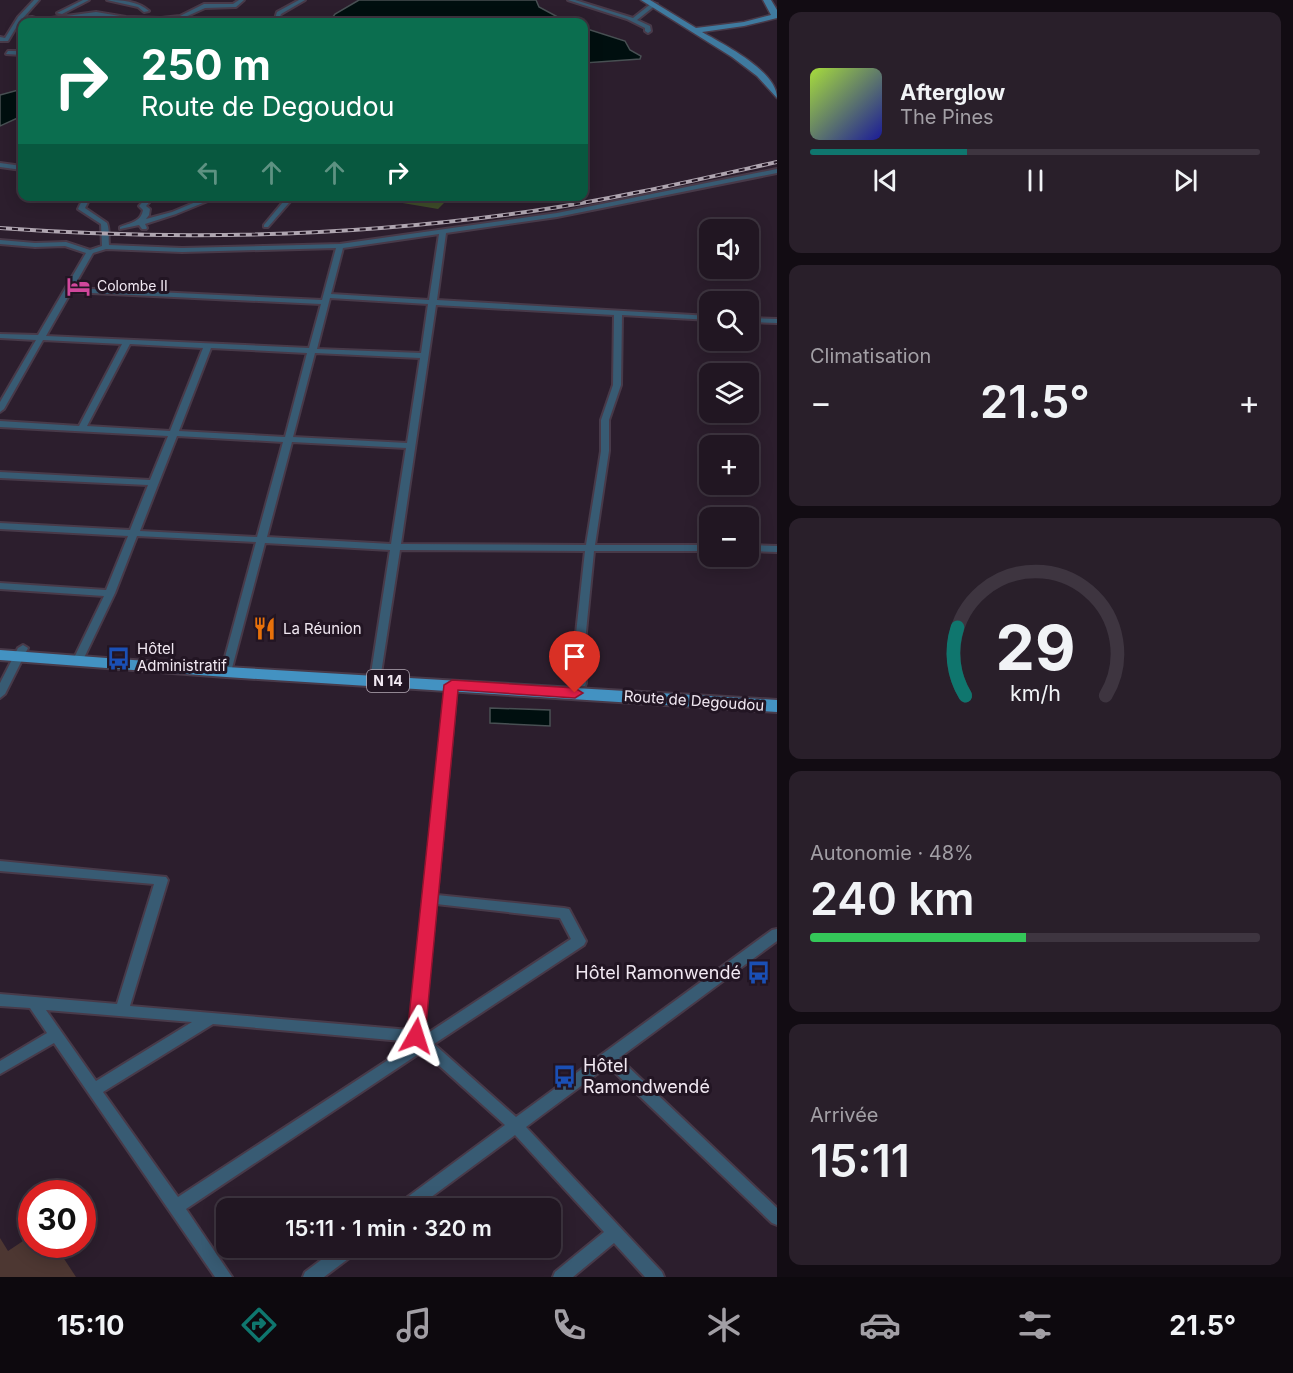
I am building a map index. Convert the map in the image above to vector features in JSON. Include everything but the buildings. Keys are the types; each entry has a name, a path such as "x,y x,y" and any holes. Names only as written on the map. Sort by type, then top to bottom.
{"main road":[{"name":"Route de Degoudou","path":"0,646 21,652 227,668 581,683 777,696"},
{"name":"Route de Degoudou","path":"0,656 21,652"},
{"name":"Route de Degoudou","path":"376,675 452,685 777,706"}],"street":[{"path":"21,18 37,0"},
{"path":"55,18 87,0"},
{"path":"181,18 204,6 234,6 242,0"},
{"path":"277,18 279,13 303,0"},
{"path":"570,0 633,20 648,27 648,31"},
{"path":"645,0 697,30 760,74 777,96"},
{"path":"697,30 744,24 774,15 775,12 767,0"},
{"path":"107,1 140,6 146,11"},
{"path":"633,20 654,4"},
{"path":"66,18 104,13 122,18"},
{"path":"680,20 721,27"},
{"path":"0,39 6,40 18,22"},
{"path":"8,53 18,53"},
{"path":"0,165 18,167"},
{"path":"0,242 35,245 66,243 90,252 106,248 182,250 340,246 557,215 777,171"},
{"path":"85,201 81,209 104,223 106,248"},
{"path":"142,225 147,209 142,206 147,201"},
{"path":"122,228 142,225 204,201"},
{"path":"266,226 288,201"},
{"path":"376,675 442,232"},
{"path":"227,668 340,246"},
{"path":"0,410 90,252"},
{"path":"68,290 432,301 699,318"},
{"path":"581,683 579,652 590,547 605,451 605,420 617,385 618,314"},
{"path":"759,320 777,321"},
{"path":"0,336 424,356"},
{"path":"82,428 127,342"},
{"path":"80,656 110,593 208,346"},
{"path":"0,424 410,446"},
{"path":"0,475 153,483"},
{"path":"0,526 395,548 699,548"},
{"path":"759,548 777,549"},
{"path":"0,586 110,593"},
{"path":"0,694 21,652"},
{"path":"420,1040 430,899 452,685"},
{"path":"0,866 162,880 122,1010"},
{"path":"176,1207 420,1040 579,941 564,913 430,899"},
{"path":"418,1198 777,934"},
{"path":"0,1000 211,1018 420,1040 516,1126 656,1277"},
{"path":"33,1002 224,1277"},
{"path":"94,1090 211,1018"},
{"path":"0,1068 56,1035"},
{"path":"609,1058 777,1218"},
{"path":"561,1277 614,1233"},
{"path":"311,1277 337,1258"}],"green space":[{"path":"391,201 446,201 438,209"}],"shaded area":[{"path":"359,0 536,0 539,7 560,18 332,18"},
{"path":"588,29 625,41 630,50 641,56 640,59 588,63"},
{"path":"18,90 18,118 0,126 0,95"},
{"path":"490,708 550,710 550,726 490,723"}],"railway":[{"path":"0,228 200,235 334,231 400,226 467,220 564,206 777,162"}],"place":[{"name":"Colombe II","path":"79,286"},
{"name":"La Réunion","path":"265,629"},
{"name":"Hôtel Administratif","path":"119,658"},
{"name":"Hôtel Ramonwendé","path":"759,973"},
{"name":"Hôtel Ramondwendé","path":"565,1076"}],"route":[{"path":"416,1036 452,685 575,693"}]}
